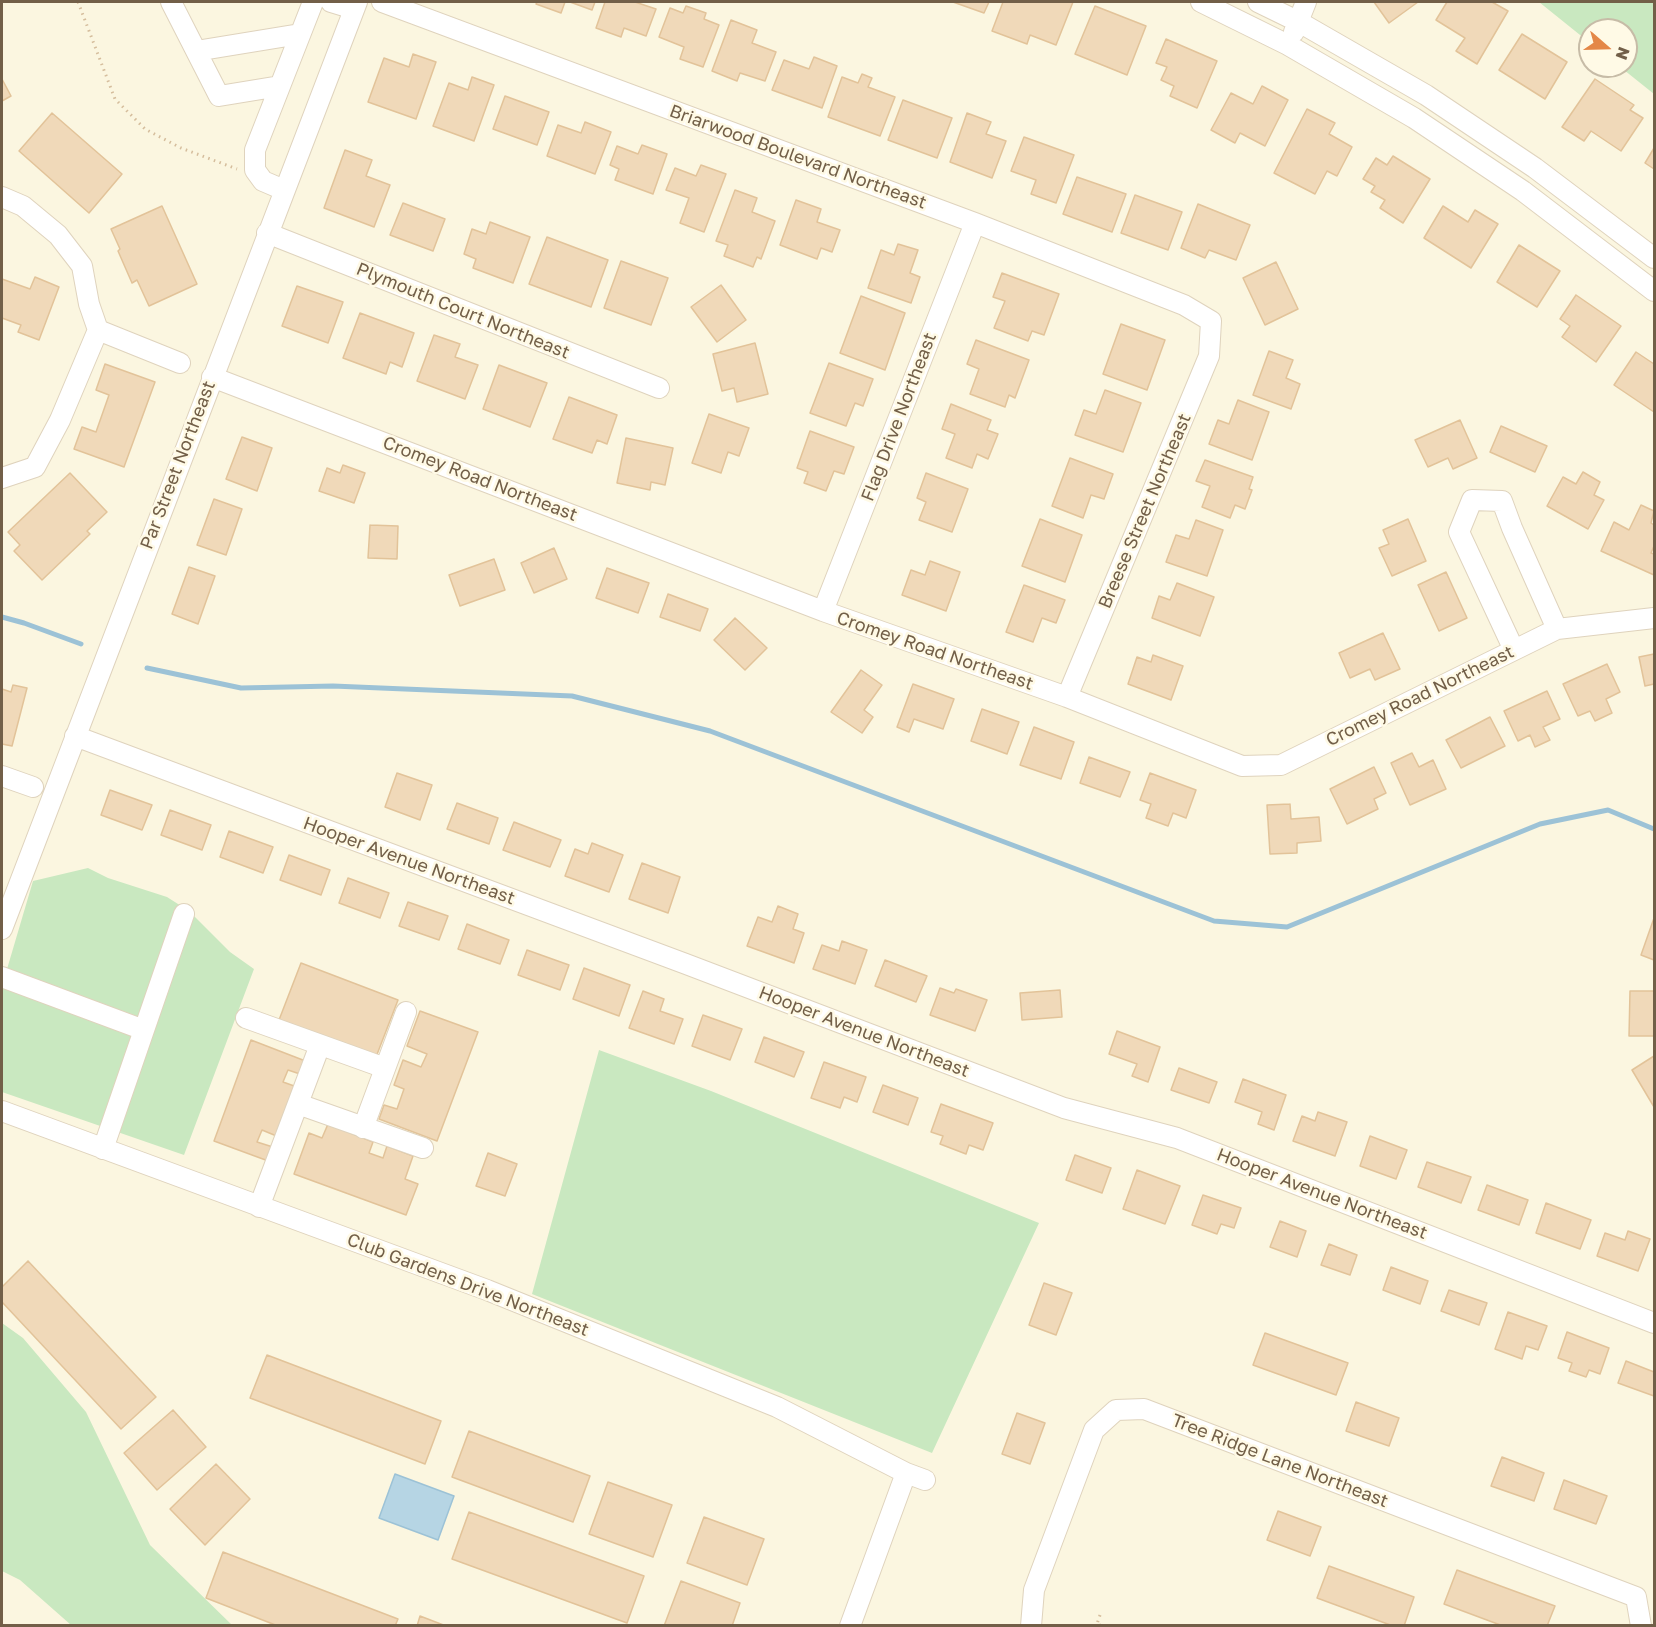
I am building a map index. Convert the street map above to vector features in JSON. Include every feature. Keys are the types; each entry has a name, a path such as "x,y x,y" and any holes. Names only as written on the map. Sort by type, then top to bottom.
{"street":[{"path":"171,2 219,96 280,86"},
{"path":"284,190 263,181 255,170 255,150 314,2"},
{"path":"331,2 355,5"},
{"name":"Briarwood Boulevard Northeast","path":"382,2 975,223 1184,305 1211,321"},
{"path":"1201,2 1288,45 1414,118 1522,191 1654,291"},
{"path":"1258,2 1299,22 1426,95 1535,168 1654,258"},
{"path":"1288,45 1306,2"},
{"name":"Par Street Northeast","path":"2,929 355,5"},
{"path":"196,51 300,34"},
{"path":"1493,171 1508,150"},
{"path":"2,196 23,206 58,236 82,266 89,304 98,330 60,420 35,467 2,478"},
{"name":"Flag Drive Northeast","path":"824,611 975,223"},
{"name":"Plymouth Court Northeast","path":"267,233 659,388"},
{"name":"Breese Street Northeast","path":"1067,697 1209,356 1211,321"},
{"path":"98,330 180,363"},
{"name":"Cromey Road Northeast","path":"212,377 824,611 1067,697 1242,766 1281,765 1557,629 1654,618"},
{"path":"1514,650 1459,532 1472,500 1502,501 1557,629"},
{"name":"Hooper Avenue Northeast","path":"75,736 1064,1108 1176,1138 1654,1323"},
{"path":"2,776 33,787"},
{"path":"103,1149 184,914"},
{"path":"2,977 144,1030"},
{"path":"363,1128 406,1012"},
{"path":"246,1018 385,1068"},
{"path":"259,1207 320,1045"},
{"path":"298,1104 423,1148"},
{"name":"Club Gardens Drive Northeast","path":"2,1111 487,1290 777,1407 906,1473 926,1480"},
{"name":"Tree Ridge Lane Northeast","path":"1031,1626 1034,1590 1094,1431 1116,1410 1144,1409 1636,1597 1641,1626"},
{"path":"850,1626 906,1473"}],"path":[{"path":"78,2 116,99 145,129 181,148 263,181"},
{"path":"1100,1615 1097,1624 1102,1626"}],"green space":[{"path":"1539,2 1654,2 1654,94 1634,78 1638,78 1638,18 1578,18 1578,33"},
{"path":"88,868 108,878 167,897 189,911 230,952 254,969 184,1155 2,1092 2,986 33,881"},
{"path":"599,1050 711,1091 1039,1223 932,1453 532,1294"},
{"path":"2,1323 23,1338 86,1412 150,1545 232,1625 71,1625 20,1580 2,1571"}],"water":[{"path":"395,1474 454,1496 438,1540 379,1518"}],"building":[{"path":"537,2 565,2 561,13 536,4"},
{"path":"570,2 595,2 592,10"},
{"path":"605,2 635,2 656,9 646,36 624,28 621,37 596,28"},
{"path":"953,2 989,2 984,13"},
{"path":"1003,2 1073,2 1056,45 1030,35 1027,44 992,31"},
{"path":"1374,2 1418,2 1389,23"},
{"path":"1447,2 1492,2 1508,11 1477,64 1456,51 1465,38 1436,20"},
{"path":"686,6 706,13 704,19 719,25 703,67 680,59 684,47 659,37 670,8 683,13"},
{"path":"1095,6 1146,26 1127,75 1075,54"},
{"path":"731,20 757,30 752,43 776,52 765,81 740,73 737,81 712,71"},
{"path":"1522,34 1567,62 1545,99 1499,70"},
{"path":"1166,39 1217,61 1197,108 1170,96 1174,86 1161,80 1167,67 1156,63"},
{"path":"413,54 436,62 416,119 368,102 384,58 409,67"},
{"path":"814,57 837,66 822,108 772,90 784,60 809,69"},
{"path":"862,74 872,78 868,87 895,97 880,136 828,117 842,77 858,83"},
{"path":"472,77 494,85 474,141 433,126 449,83 468,90"},
{"path":"2,79 11,96 2,101"},
{"path":"1595,79 1634,105 1630,110 1643,118 1621,151 1591,131 1584,141 1562,127"},
{"path":"1262,86 1288,100 1265,146 1240,133 1235,143 1211,130 1231,93 1253,104"},
{"path":"505,96 549,112 537,145 493,129"},
{"path":"903,100 952,118 937,158 888,140"},
{"path":"1307,109 1335,123 1329,134 1352,147 1337,176 1327,171 1315,194 1274,173"},
{"path":"52,113 122,174 89,213 19,151"},
{"path":"967,113 991,122 986,134 1006,141 992,178 950,162"},
{"path":"585,122 611,132 595,174 547,156 558,125 581,133"},
{"path":"1024,137 1074,155 1056,203 1031,194 1036,180 1011,171"},
{"path":"642,145 667,154 653,194 615,180 619,169 610,165 617,146 638,154"},
{"path":"1654,148 1654,169 1645,163"},
{"path":"345,150 372,160 366,176 390,185 374,227 324,208"},
{"path":"1393,156 1430,179 1403,223 1380,208 1385,200 1371,192 1375,186 1363,179 1376,158 1387,165"},
{"path":"701,165 726,174 704,232 680,223 689,198 666,190 675,168 696,176"},
{"path":"1077,177 1126,194 1112,232 1063,214"},
{"path":"735,190 757,198 752,212 775,221 761,259 757,257 753,267 724,256 728,245 716,241"},
{"path":"1135,195 1182,212 1168,250 1121,233"},
{"path":"796,200 821,209 817,222 840,230 832,252 821,248 817,259 780,245"},
{"path":"403,203 445,219 433,251 390,235"},
{"path":"1198,204 1250,225 1236,260 1209,250 1205,258 1181,248"},
{"path":"162,206 197,284 149,306 137,280 132,283 111,229"},
{"path":"1443,206 1468,222 1475,210 1498,224 1471,268 1424,238"},
{"path":"490,222 530,237 513,283 473,268 476,259 464,254 472,229 486,234"},
{"path":"547,237 608,260 591,307 529,284"},
{"path":"898,244 918,250 910,273 920,277 911,303 868,288 881,250 894,255"},
{"path":"1519,245 1560,271 1537,307 1497,282"},
{"path":"621,261 668,278 651,325 604,308"},
{"path":"1276,262 1298,309 1265,325 1243,278"},
{"path":"1002,273 1059,294 1044,335 1032,331 1028,341 994,328 1005,301 993,297"},
{"path":"35,277 59,287 39,340 18,332 21,325 2,318 2,279 30,289"},
{"path":"721,285 746,320 717,342 691,307"},
{"path":"297,286 343,302 328,343 282,326"},
{"path":"1576,295 1621,326 1596,362 1562,337 1570,326 1560,319"},
{"path":"861,296 905,313 885,370 840,353"},
{"path":"360,313 414,333 402,367 390,362 386,374 343,358"},
{"path":"1121,324 1165,340 1147,390 1103,374"},
{"path":"434,335 460,344 455,357 478,365 465,399 417,381"},
{"path":"976,340 1029,360 1015,398 1009,395 1005,407 970,394 979,369 967,364"},
{"path":"755,343 768,394 737,402 734,388 722,391 713,354"},
{"path":"1269,351 1293,360 1286,378 1300,384 1291,409 1253,395"},
{"path":"1636,352 1654,364 1654,412 1614,385"},
{"path":"829,363 873,379 863,406 855,403 846,426 810,413"},
{"path":"105,364 155,382 124,467 74,449 82,427 96,432 109,395 96,390"},
{"path":"499,365 547,383 530,427 483,409"},
{"path":"1105,390 1141,403 1123,452 1075,435 1084,410 1096,414"},
{"path":"569,397 617,415 607,444 597,440 592,453 553,439"},
{"path":"1238,400 1269,412 1252,460 1209,444 1218,420 1229,424"},
{"path":"951,404 991,420 987,430 998,434 988,459 977,454 972,468 946,458 955,434 942,429"},
{"path":"709,414 749,428 739,456 728,452 721,473 692,463"},
{"path":"1460,420 1477,458 1453,469 1448,458 1428,467 1415,440"},
{"path":"1501,426 1547,446 1535,472 1490,452"},
{"path":"810,431 854,447 844,474 834,471 826,491 804,483 808,472 797,468"},
{"path":"242,437 272,448 257,491 226,479"},
{"path":"626,438 673,448 665,485 651,482 650,490 617,483"},
{"path":"1070,458 1113,474 1104,499 1091,495 1083,518 1052,506"},
{"path":"1205,460 1253,477 1249,489 1252,490 1245,509 1235,505 1230,518 1202,507 1210,486 1196,481"},
{"path":"343,465 365,473 354,503 319,491 327,468 340,473"},
{"path":"1583,472 1600,482 1594,495 1604,500 1588,529 1547,506 1563,477 1576,484"},
{"path":"70,473 107,512 87,531 90,534 42,580 14,551 20,545 8,532"},
{"path":"926,473 968,489 952,532 919,520 926,502 917,498"},
{"path":"214,499 242,509 226,555 197,545"},
{"path":"1641,505 1654,511 1651,523 1654,525 1654,546 1651,553 1654,554 1654,575 1601,551 1614,522 1629,530"},
{"path":"1040,519 1082,535 1065,582 1022,566"},
{"path":"1408,519 1426,561 1392,576 1379,548 1389,544 1383,530"},
{"path":"1196,520 1223,530 1207,576 1166,562 1176,535 1189,539"},
{"path":"370,525 398,526 397,559 368,558"},
{"path":"554,548 567,579 534,593 521,563"},
{"path":"494,559 505,590 460,606 449,575"},
{"path":"930,561 960,572 946,611 902,595 911,570 925,575"},
{"path":"189,567 215,576 198,624 172,614"},
{"path":"607,568 649,583 638,613 596,598"},
{"path":"1446,572 1467,618 1439,631 1418,585"},
{"path":"1177,583 1214,597 1200,636 1152,618 1159,596 1170,600"},
{"path":"1024,585 1065,600 1056,623 1042,618 1033,642 1006,632"},
{"path":"668,594 708,609 700,631 660,617"},
{"path":"735,618 767,648 745,670 714,640"},
{"path":"1383,633 1400,669 1375,680 1370,669 1350,678 1339,653"},
{"path":"1654,654 1654,684 1645,686 1639,657"},
{"path":"1153,655 1183,666 1171,700 1128,684 1137,657 1151,662"},
{"path":"1607,664 1620,692 1606,699 1612,713 1595,721 1590,711 1578,716 1563,684"},
{"path":"861,670 882,685 864,710 873,717 862,733 831,712"},
{"path":"913,684 954,699 943,729 914,719 909,732 897,727"},
{"path":"13,685 27,688 12,746 2,744 2,689 11,692"},
{"path":"1547,691 1560,719 1543,727 1550,740 1535,747 1530,735 1518,741 1504,711"},
{"path":"982,709 1019,722 1007,754 971,741"},
{"path":"1490,717 1505,746 1461,768 1446,740"},
{"path":"1034,727 1074,742 1061,779 1020,765"},
{"path":"1412,753 1419,767 1433,760 1446,789 1410,805 1391,763"},
{"path":"1089,757 1130,772 1120,797 1080,783"},
{"path":"1374,767 1386,793 1374,799 1378,809 1347,824 1330,789"},
{"path":"397,773 432,785 420,820 385,807"},
{"path":"1150,773 1196,790 1186,818 1173,813 1168,826 1146,818 1151,804 1140,800"},
{"path":"110,790 152,805 142,830 101,815"},
{"path":"457,803 498,818 489,844 447,829"},
{"path":"1290,804 1291,819 1319,817 1321,841 1297,843 1297,853 1270,854 1267,805"},
{"path":"170,810 211,825 202,850 161,835"},
{"path":"514,822 561,840 550,867 503,850"},
{"path":"229,831 273,847 263,873 220,857"},
{"path":"592,843 623,855 609,892 565,876 575,849 588,854"},
{"path":"289,855 330,870 321,895 280,880"},
{"path":"642,863 680,877 668,913 629,899"},
{"path":"348,878 389,893 380,918 339,903"},
{"path":"408,902 448,916 439,940 399,926"},
{"path":"778,906 798,914 793,929 804,933 794,963 747,946 758,917 772,922"},
{"path":"1654,918 1654,960 1641,955"},
{"path":"467,924 509,940 500,964 458,949"},
{"path":"842,941 867,950 855,984 813,969 822,945 839,951"},
{"path":"527,950 569,965 560,990 518,975"},
{"path":"885,960 927,976 916,1002 875,986"},
{"path":"301,963 398,1000 376,1057 279,1020"},
{"path":"584,968 630,985 619,1016 573,999"},
{"path":"940,988 954,993 956,989 987,1000 975,1031 930,1015"},
{"path":"1060,990 1062,1017 1022,1020 1020,993"},
{"path":"643,991 664,999 660,1011 683,1019 674,1044 629,1028"},
{"path":"1630,991 1654,991 1654,1036 1629,1036"},
{"path":"420,1011 478,1032 437,1141 379,1119 384,1105 397,1109 404,1089 394,1085 403,1060 421,1067 427,1054 407,1046"},
{"path":"703,1015 742,1029 730,1060 692,1046"},
{"path":"1117,1031 1160,1047 1148,1082 1132,1076 1137,1064 1109,1054"},
{"path":"764,1037 804,1052 794,1077 755,1062"},
{"path":"251,1040 308,1062 303,1075 288,1070 283,1082 297,1087 279,1137 262,1130 257,1142 276,1148 271,1162 214,1141"},
{"path":"1654,1056 1654,1107 1632,1070"},
{"path":"824,1062 866,1077 857,1102 844,1097 840,1108 811,1098"},
{"path":"1179,1068 1217,1082 1209,1103 1171,1090"},
{"path":"1243,1079 1286,1095 1274,1130 1258,1124 1262,1112 1235,1102"},
{"path":"883,1085 918,1098 908,1125 873,1112"},
{"path":"941,1104 993,1123 983,1150 969,1145 966,1154 940,1144 943,1136 931,1132"},
{"path":"1318,1112 1347,1122 1335,1156 1293,1141 1302,1116 1315,1121"},
{"path":"328,1124 373,1142 369,1153 383,1158 387,1146 413,1156 405,1179 418,1184 406,1215 294,1174 309,1133 322,1138"},
{"path":"1370,1136 1407,1150 1396,1179 1360,1166"},
{"path":"488,1153 517,1164 505,1196 476,1186"},
{"path":"1075,1155 1111,1168 1102,1193 1066,1180"},
{"path":"1427,1162 1471,1177 1461,1203 1418,1187"},
{"path":"1137,1170 1180,1186 1165,1224 1123,1209"},
{"path":"1487,1185 1528,1200 1519,1225 1478,1210"},
{"path":"1203,1195 1241,1208 1234,1228 1221,1224 1217,1234 1192,1225"},
{"path":"1546,1203 1591,1220 1580,1249 1536,1233"},
{"path":"1280,1221 1306,1231 1297,1257 1270,1247"},
{"path":"1628,1231 1650,1239 1638,1271 1597,1256 1605,1233 1625,1240"},
{"path":"1329,1244 1357,1255 1350,1275 1321,1265"},
{"path":"28,1261 156,1397 121,1429 2,1302 2,1287"},
{"path":"1391,1267 1428,1281 1420,1304 1383,1290"},
{"path":"1044,1283 1072,1293 1056,1335 1029,1325"},
{"path":"1449,1290 1487,1303 1479,1325 1441,1311"},
{"path":"1508,1312 1547,1326 1538,1350 1526,1346 1522,1359 1495,1349"},
{"path":"1567,1332 1609,1348 1600,1374 1589,1370 1586,1377 1569,1371 1572,1363 1558,1358"},
{"path":"1265,1333 1348,1363 1336,1395 1253,1365"},
{"path":"267,1355 441,1421 425,1464 250,1398"},
{"path":"1626,1361 1654,1372 1654,1396 1618,1383"},
{"path":"1356,1402 1399,1418 1389,1446 1346,1431"},
{"path":"173,1410 206,1447 157,1490 124,1453"},
{"path":"1017,1413 1045,1423 1030,1464 1002,1454"},
{"path":"469,1431 590,1476 573,1522 452,1477"},
{"path":"1502,1457 1544,1473 1534,1501 1491,1486"},
{"path":"216,1464 250,1499 205,1545 170,1509"},
{"path":"1564,1480 1607,1496 1596,1524 1554,1509"},
{"path":"608,1482 672,1505 653,1557 589,1534"},
{"path":"1278,1511 1321,1527 1310,1556 1267,1540"},
{"path":"469,1512 644,1576 627,1623 452,1559"},
{"path":"704,1517 764,1539 747,1585 687,1563"},
{"path":"223,1552 398,1619 395,1626 278,1626 206,1598"},
{"path":"1329,1566 1414,1597 1404,1626 1393,1626 1317,1598"},
{"path":"1457,1570 1555,1606 1547,1626 1503,1626 1444,1604"},
{"path":"681,1581 740,1603 732,1626 664,1626"},
{"path":"420,1616 446,1626 417,1626"}],"waterway":[{"path":"2,617 81,644"},
{"path":"147,668 241,688 333,686 572,696 710,731 1214,921 1287,927 1540,824 1608,810 1654,829"}]}
